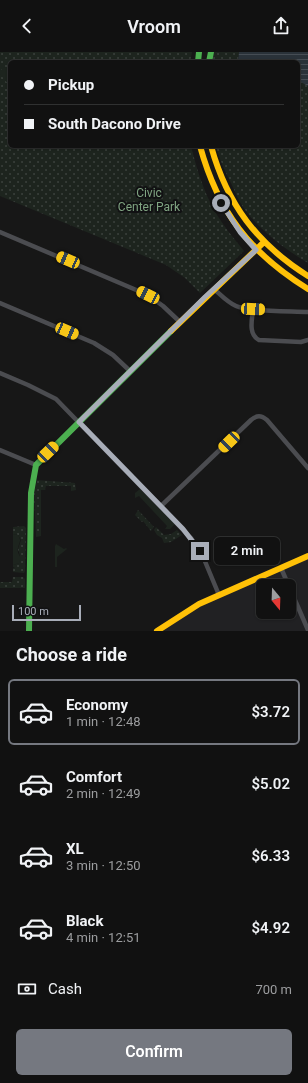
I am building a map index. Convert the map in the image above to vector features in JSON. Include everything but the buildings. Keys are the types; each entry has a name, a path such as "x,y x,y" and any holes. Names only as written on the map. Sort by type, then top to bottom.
{"street":[{"path":"201,148 209,177 221,203 240,232 256,250 278,270 308,289"},
{"path":"212,148 219,173 231,197 246,220 264,242 285,261 308,276"},
{"path":"0,232 148,295 163,306 180,322"},
{"path":"30,631 30,493 36,465 180,322 264,242"},
{"path":"214,289 232,304 239,307 308,312"},
{"path":"0,303 94,343 113,356 130,371"},
{"path":"253,309 252,333 257,339 300,342 308,340"},
{"path":"0,373 56,399 79,422 183,529 195,544 204,559 219,595"},
{"path":"161,506 257,416 267,420 308,468"},
{"path":"0,450 36,465"},
{"path":"157,631 187,611 219,595 308,556"},
{"path":"281,568 308,630"}],"shaded area":[{"path":"239,52 308,52 308,86 300,82 300,60 238,60"},
{"path":"308,556 308,631 157,631 180,615 256,580 256,619 296,619 296,579 258,579"}],"green space":[{"name":"Civic Center Park","path":"0,52 192,52 190,60 8,60 8,148 192,148 200,177 212,206 225,227 244,251 200,293 185,278 166,265 0,196"},
{"path":"213,52 239,52 238,60 211,60"},
{"path":"4,67 8,72 8,84 0,74 0,71"},
{"path":"300,81 308,86 308,263 264,231 249,215 238,198 217,148 300,148"},
{"path":"37,480 75,483 76,490 71,491 71,486 46,486 45,490 41,490 41,536 36,537 34,493"},
{"path":"140,489 175,524 170,529 165,529 167,526 139,496 135,498 135,493"},
{"path":"138,510 154,527 151,531 143,521 142,522 135,515"},
{"path":"24,526 26,528 25,571 24,573 13,572 13,568 15,567 13,567 13,565 19,563 20,556 18,549 21,540 18,535 13,534 13,527"},
{"path":"156,527 164,535 171,534 177,530 182,535 171,542 164,543 162,538 157,535 154,530"},
{"path":"13,534 18,535 20,539 18,551 21,558 19,563 13,565"},
{"path":"56,544 64,549 67,549 57,557 57,567 55,567 55,546"},
{"path":"13,577 23,577 25,579 25,588 0,588 0,582 12,582"}],"traffic: fast":[{"path":"198,60 199,52"},
{"path":"209,60 211,52"},
{"path":"29,631 31,493 36,465 171,331"}],"traffic: slow":[{"path":"201,148 207,170 216,191 239,229 269,261 308,289"},
{"path":"212,148 226,186 246,221 274,250 290,264 308,276"},
{"path":"171,331 264,242"},
{"path":"157,631 199,604 308,556"}],"route":[{"path":"200,551 183,529 79,422 205,297 256,250 240,232 221,203"}]}
